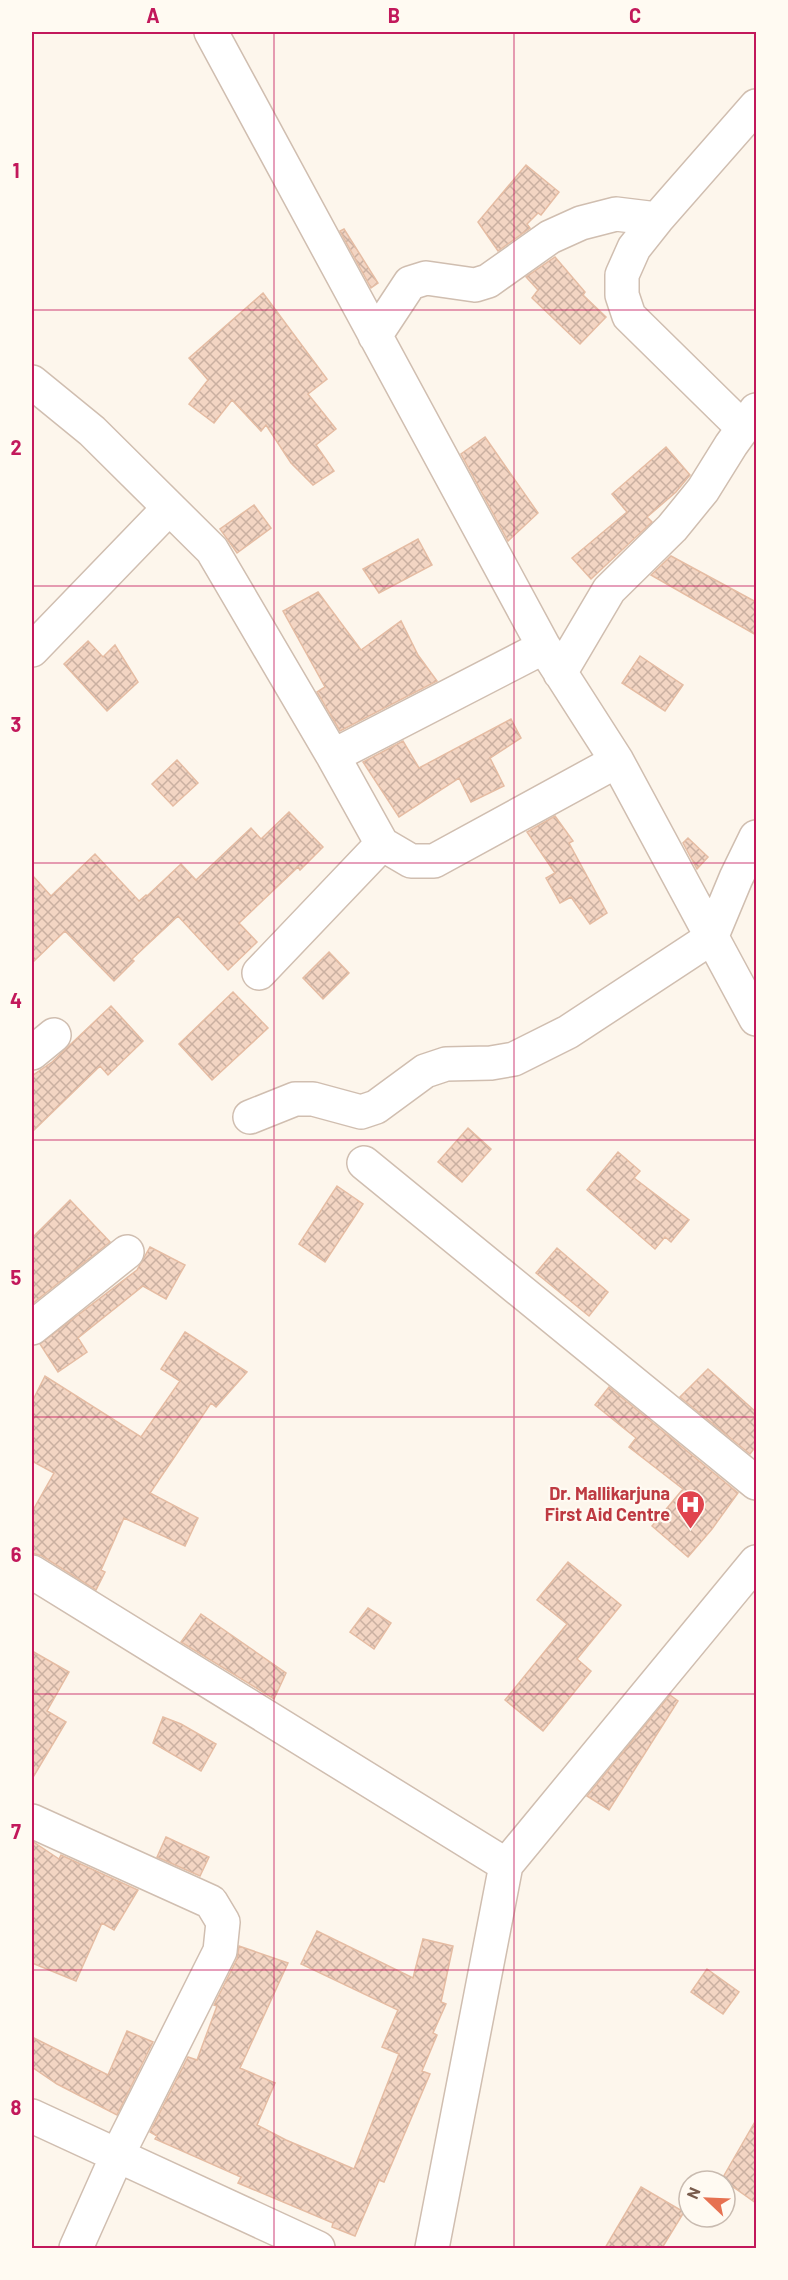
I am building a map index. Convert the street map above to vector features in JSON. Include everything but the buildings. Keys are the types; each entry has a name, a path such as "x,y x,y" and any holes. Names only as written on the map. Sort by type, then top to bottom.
{"street":[{"path":"211,32 552,660 616,761 756,1019"},
{"path":"333,756 552,660 609,590 672,528 703,490 750,419 629,316 622,295 622,274 633,248 756,106"},
{"path":"375,336 410,284 426,278 475,285 488,281 550,237 580,223 616,214 657,219"},
{"path":"32,382 92,430 213,550 382,844 411,861 434,861 616,761"},
{"path":"32,650 169,508"},
{"path":"250,1117 295,1099 314,1099 361,1112 376,1107 425,1071 446,1064 491,1063 514,1059 568,1032 711,938 756,837"},
{"path":"259,973 382,844"},
{"path":"364,1163 756,1483"},
{"path":"32,1328 127,1252"},
{"path":"440,2245 506,1865 756,1563"},
{"path":"32,1572 506,1865"},
{"path":"32,1821 211,1902 223,1922 220,1951 117,2156 76,2248"},
{"path":"32,2116 318,2248"}],"place":[{"name":"Dr. Mallikarjuna First Aid Centre","path":"691,1530"}]}
